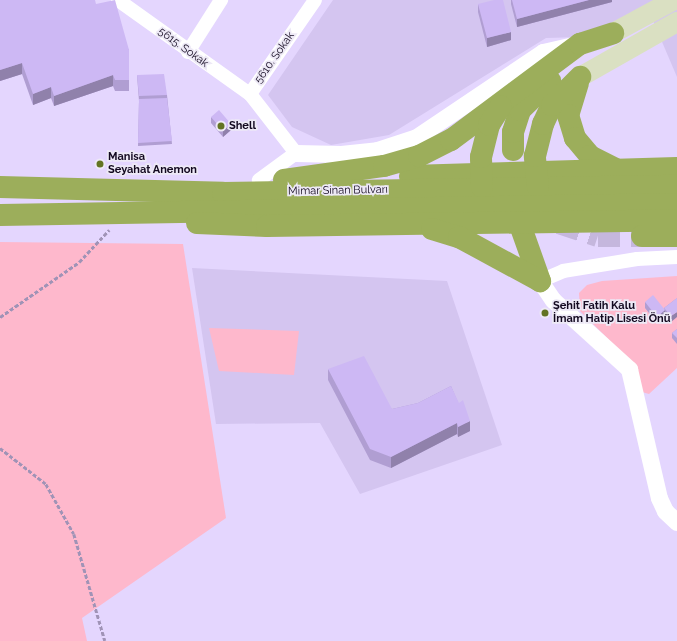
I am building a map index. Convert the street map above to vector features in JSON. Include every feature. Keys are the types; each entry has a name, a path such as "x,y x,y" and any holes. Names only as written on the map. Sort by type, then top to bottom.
{"highway":[{"path":"484,222 481,172 489,125 504,101 531,69 580,44 613,32"},
{"path":"512,150 513,132 520,110 537,90 613,32"},
{"path":"580,77 568,115 575,138 590,156 616,169"},
{"path":"540,281 529,222 537,173 535,156 543,124 552,106 580,77"},
{"path":"284,180 384,166 419,156 451,140 504,101"},
{"path":"130,191 168,181 284,180 481,172 537,173 677,168"},
{"name":"Mimar Sinan Bulvarı","path":"42,216 124,214 225,201 677,186"},
{"name":"Mimar Sinan Bulvarı","path":"0,187 130,191 225,201 677,204"},
{"path":"124,214 183,223 267,226 677,220"},
{"path":"0,215 42,216"},
{"path":"0,225 42,216"},
{"path":"411,224 459,237 540,281"},
{"path":"642,236 677,236"}],"main road":[{"path":"613,32 674,4"},
{"path":"580,77 677,22"}],"street":[{"name":"5615. Sokak","path":"118,0 188,52 250,94"},
{"path":"188,52 222,0"},
{"name":"5610. Sokak","path":"296,153 250,94 315,0"},
{"path":"259,180 296,153 341,154 377,150 415,138 531,69"},
{"path":"677,257 637,259 563,271 540,281 553,300 629,369 658,492 665,511 677,522"}],"path":[{"path":"0,317 79,262 124,214"},
{"path":"0,448 46,484 74,534 105,641"}],"shaded area":[{"path":"333,0 677,0 677,77 648,9 581,37 546,38 389,135 331,145 292,127 268,95"},
{"path":"0,242 183,244 226,518 82,618 87,641 0,641"},
{"path":"192,268 447,281 502,445 360,494 320,423 216,424"},
{"path":"677,276 677,368 649,394 642,392 629,360 580,311 579,293 587,285 602,281"},
{"path":"209,328 299,331 294,375 219,371"}],"building":[{"path":"0,0 95,0 96,4 115,0 129,50 129,80 115,80 113,75 54,96 51,87 33,94 22,63 0,70"},
{"path":"494,0 503,0 511,32 487,38 478,4"},
{"path":"512,0 589,0 517,19"},
{"path":"164,74 167,95 139,96 137,75"},
{"path":"167,98 172,141 138,143 139,99"},
{"path":"219,110 231,124 223,131 211,117"},
{"path":"653,295 665,310 657,317 645,302"},
{"path":"677,298 677,312 671,316 664,308"},
{"path":"677,329 677,338 672,333"},
{"path":"364,356 392,409 418,403 451,386 459,403 463,400 470,421 458,427 457,423 391,457 370,449 328,369"}],"tunnel":[{"path":"559,223 598,236 642,236"}],"place":[{"name":"Shell","path":"221,126"},
{"name":"Manisa Seyahat Anemon","path":"100,164"},
{"name":"Şehit Fatih Kalu İmam Hatip Lisesi Önü","path":"545,313"}]}
